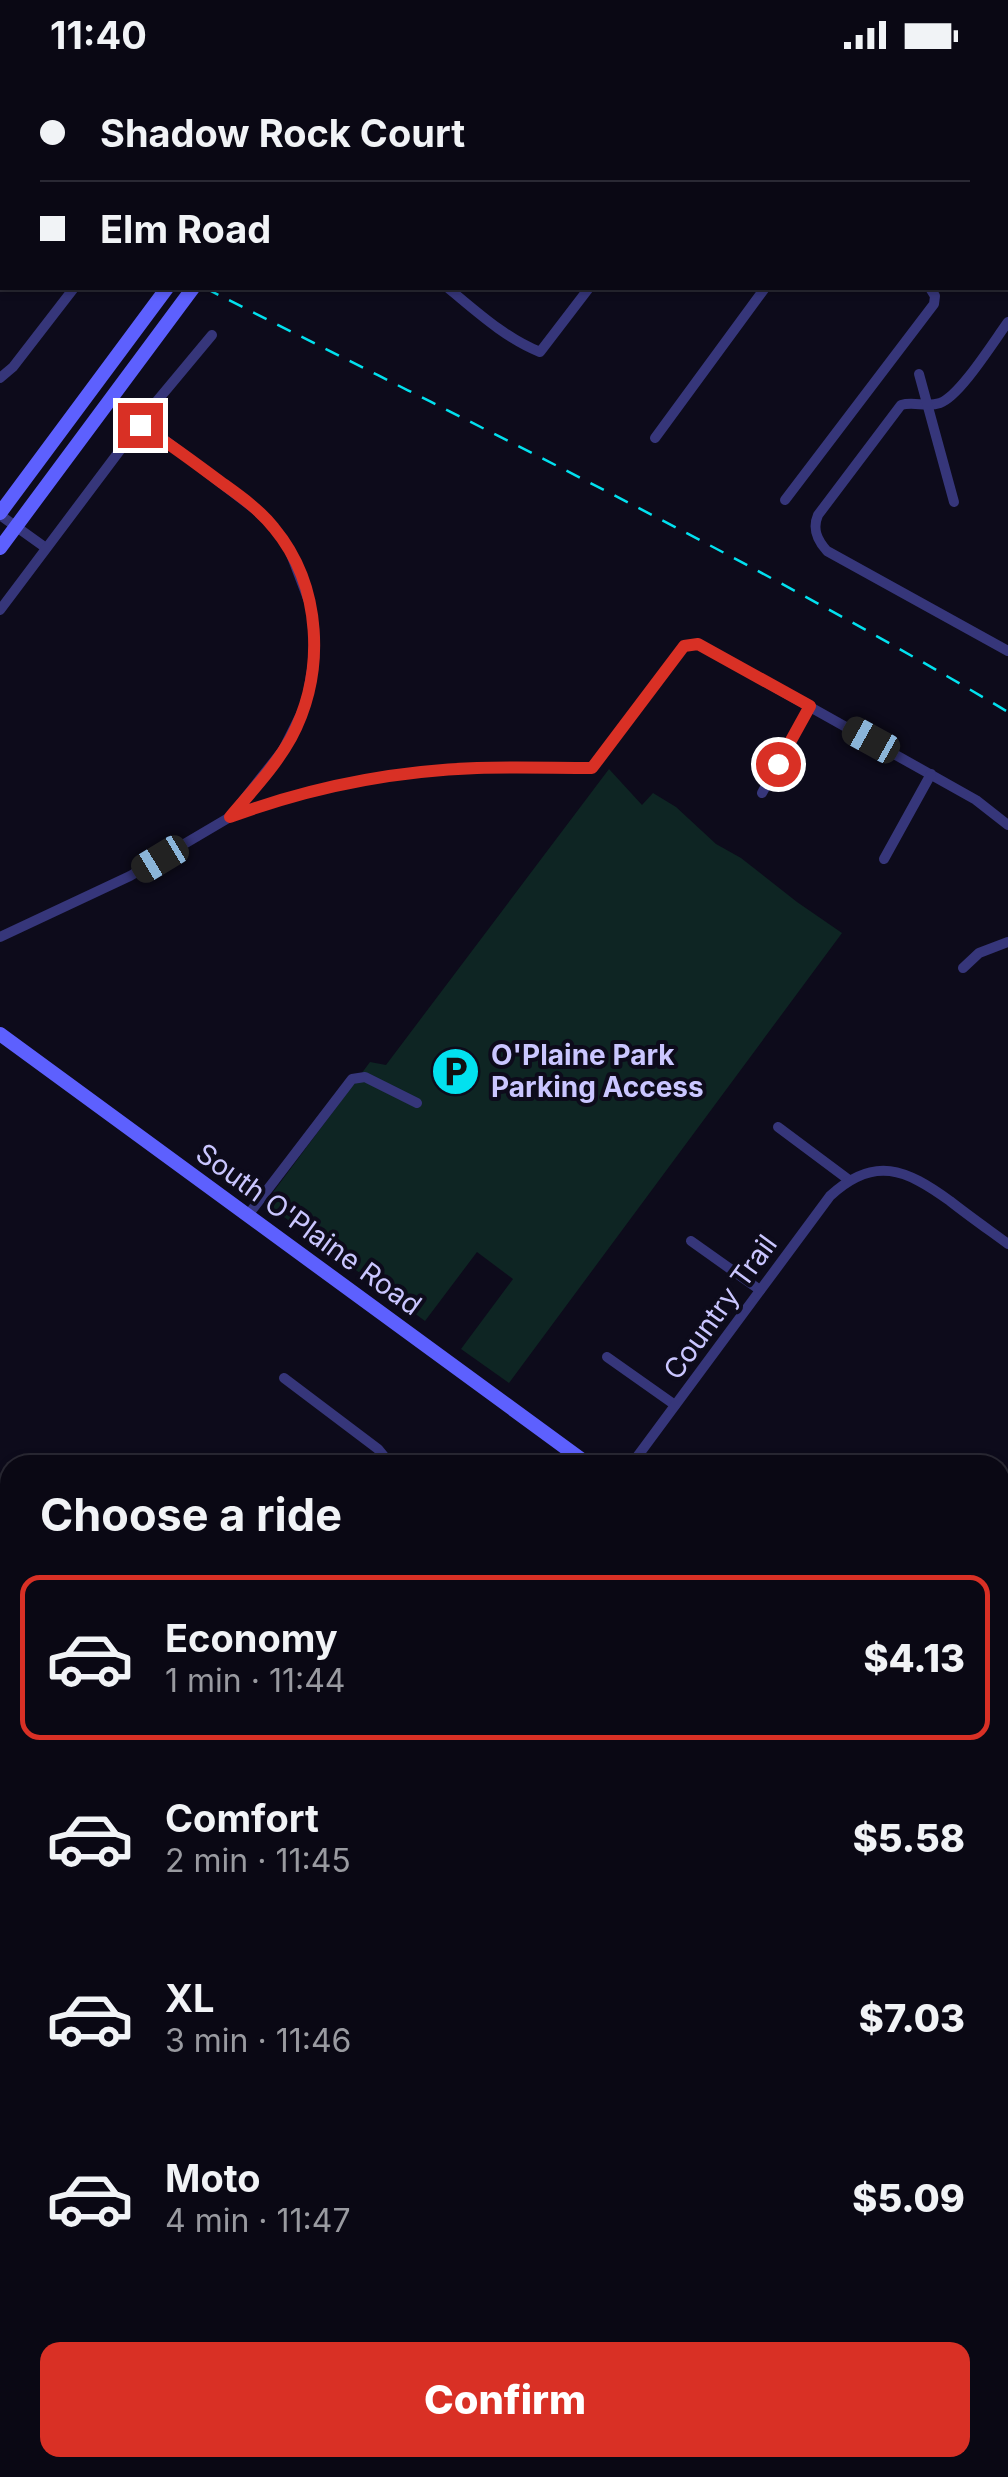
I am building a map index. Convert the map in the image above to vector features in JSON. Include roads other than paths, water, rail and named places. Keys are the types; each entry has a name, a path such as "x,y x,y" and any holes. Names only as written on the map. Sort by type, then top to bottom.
{"main road":[{"path":"0,514 166,290"},
{"path":"0,548 192,290"},
{"name":"South O'Plaine Road","path":"0,1034 575,1455"}],"street":[{"path":"0,378 13,368 72,290"},
{"path":"450,290 490,322 540,352 587,290"},
{"path":"655,438 764,290"},
{"path":"785,500 934,304 932,292"},
{"path":"1008,322 950,398 928,406 913,402 901,406 816,521 816,536 827,550 1008,652"},
{"path":"0,610 157,401 212,335"},
{"path":"997,337 1008,345"},
{"path":"919,374 954,502"},
{"path":"140,425 235,492 274,526 296,563 310,604 314,657 303,710 284,750 230,817"},
{"path":"0,514 46,548"},
{"path":"0,937 130,876 230,817 310,792 384,778 477,768 592,768 684,646 698,644 976,800 1008,825"},
{"path":"762,792 810,706"},
{"path":"884,859 931,774"},
{"path":"964,968 978,954 1008,942"},
{"path":"248,1215 352,1080 365,1077 417,1104"},
{"path":"778,1127 850,1180 887,1170 915,1178 1008,1244"},
{"name":"Country Trail","path":"638,1455 830,1196 850,1180"},
{"path":"692,1241 760,1290"},
{"path":"608,1356 676,1405"},
{"path":"284,1378 383,1455"}],"railway":[{"path":"209,290 711,546 1008,712"}],"place":[{"name":"O'Plaine Park Parking Access","path":"456,1071"}]}
